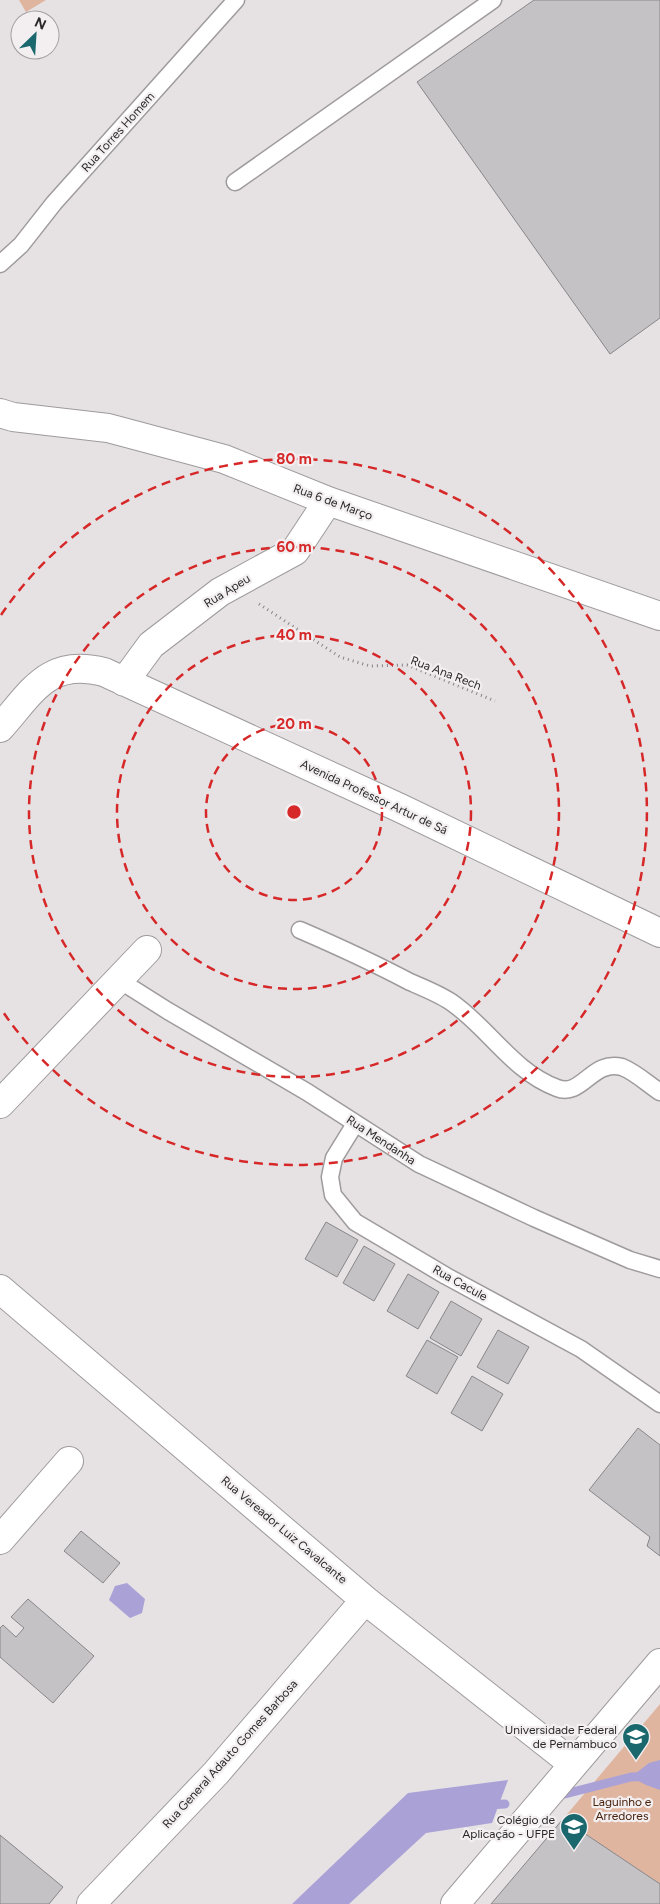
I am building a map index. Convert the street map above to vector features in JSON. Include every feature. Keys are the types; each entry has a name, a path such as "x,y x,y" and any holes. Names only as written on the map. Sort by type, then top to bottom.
{"street":[{"name":"Rua 6 de Março","path":"0,413 13,417 108,428 224,459 328,501 660,616"},
{"name":"Rua Apeu","path":"124,682 151,645 220,592 295,551 328,501"},
{"name":"Avenida Professor Artur de Sá","path":"0,728 43,680 56,672 70,668 85,668 104,672 400,808 660,933"},
{"path":"0,1104 148,950"},
{"name":"Rua Vereador Luiz Cavalcante","path":"0,1289 365,1600 573,1764"},
{"path":"0,1540 69,1461"},
{"name":"Rua General Adauto Gomes Barbosa","path":"91,1904 216,1773 365,1600"},
{"path":"455,1904 660,1663"}],"lane":[{"name":"Rua Torres Homem","path":"0,264 21,245 54,203 236,0"},
{"path":"235,182 493,0"},
{"path":"300,930 449,1001 466,1013 497,1047 521,1067 559,1089 570,1090 599,1069 608,1066 621,1067 632,1072 660,1092"},
{"name":"Rua Mendanha","path":"119,980 168,1011 307,1092 427,1168 630,1260 660,1269"},
{"name":"Rua Cacule","path":"355,1124 334,1158 330,1177 333,1195 355,1222 446,1276 582,1349 660,1404"}],"path":[{"name":"Rua Ana Rech","path":"232,586 340,657 370,666 407,665 495,701"}],"green space":[{"path":"19,0 46,0 29,10 25,10"},
{"name":"Laguinho e Arredores","path":"660,1704 660,1884 563,1819"}],"shaded area":[{"path":"127,1583 145,1599 142,1613 130,1618 109,1600 115,1586"},
{"path":"660,1760 660,1790 631,1777 649,1763"},
{"path":"508,1780 492,1823 426,1833 349,1904 292,1904 408,1793"}],"building":[{"path":"534,0 660,0 660,318 610,354 417,82"},
{"path":"326,1222 358,1240 337,1277 305,1259"},
{"path":"364,1246 395,1264 374,1301 343,1283"},
{"path":"408,1274 439,1292 418,1329 387,1311"},
{"path":"451,1301 482,1319 461,1356 430,1338"},
{"path":"498,1330 529,1347 508,1384 477,1367"},
{"path":"427,1340 458,1357 437,1394 406,1376"},
{"path":"472,1376 503,1394 482,1431 451,1413"},
{"path":"638,1428 660,1445 660,1556 647,1546 650,1537 589,1490"},
{"path":"81,1531 120,1563 103,1583 64,1551"},
{"path":"28,1599 94,1656 53,1703 0,1657 0,1628 3,1625 16,1637 24,1628 11,1617"},
{"name":"Colégio de Aplicação - UFPE","path":"563,1819 660,1884 660,1904 491,1904"},
{"path":"0,1835 63,1887 49,1904 0,1904"}],"waterway":[{"path":"565,1794 631,1777 660,1776"},
{"path":"488,1805 505,1804"}],"place":[{"name":"Universidade Federal de Pernambuco","path":"636,1761"},
{"name":"Colégio de Aplicação - UFPE","path":"574,1851"}]}
